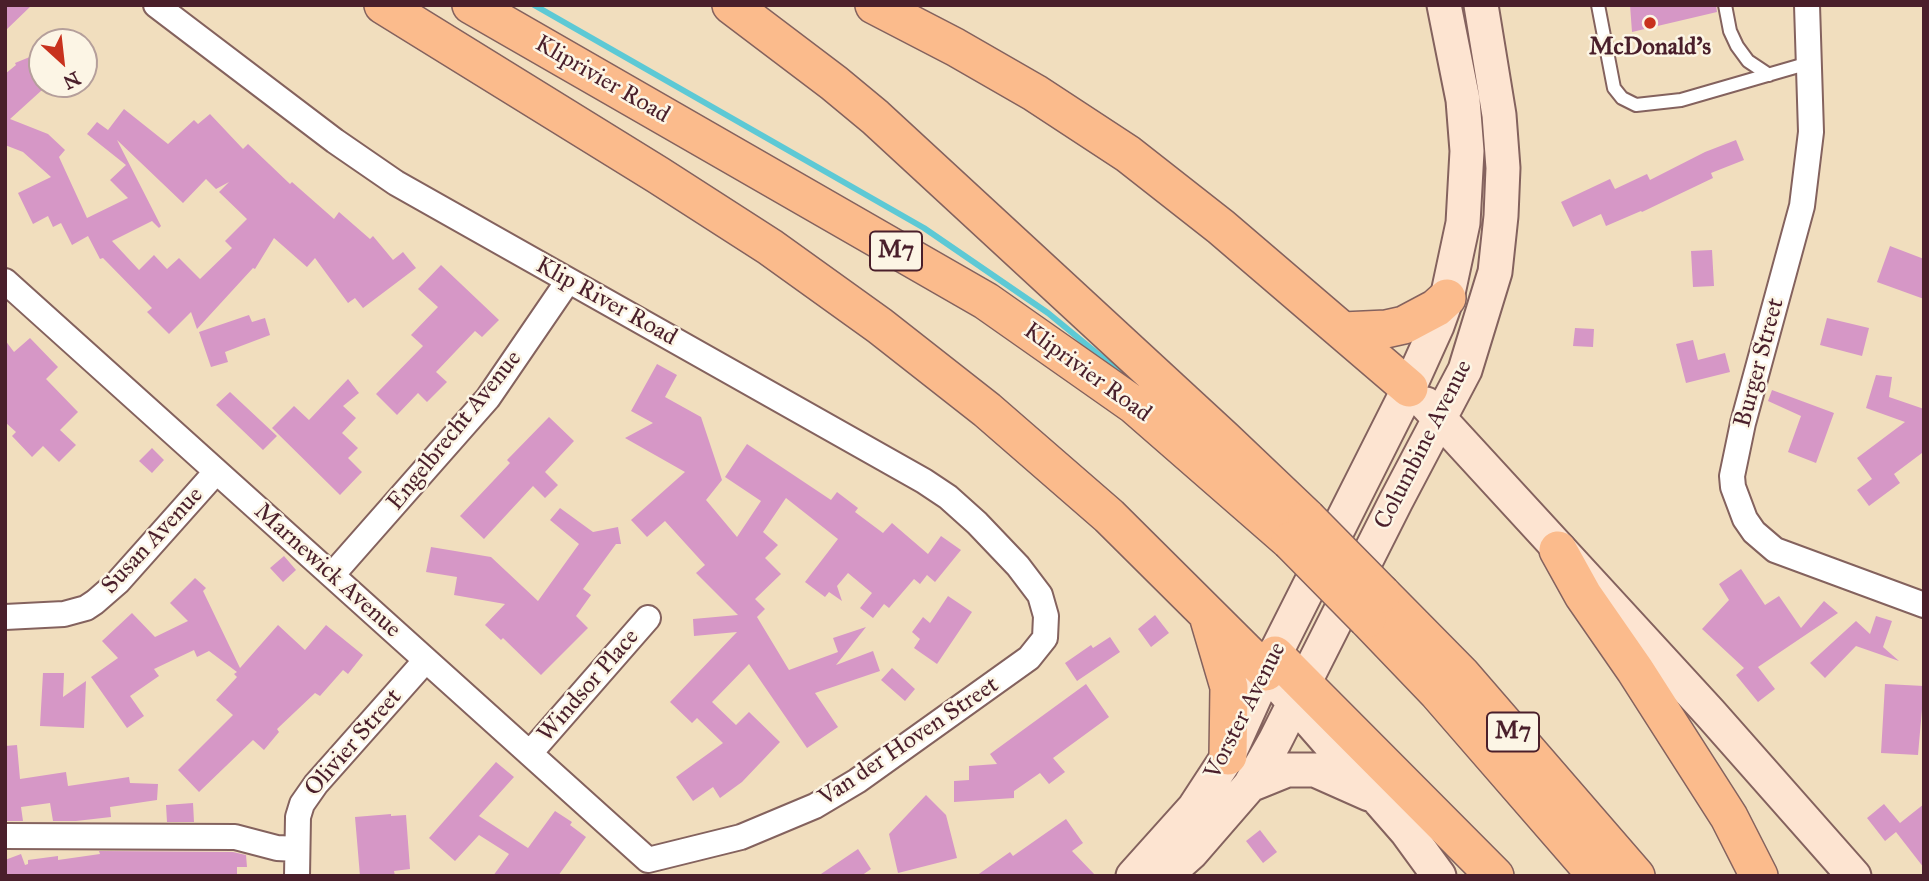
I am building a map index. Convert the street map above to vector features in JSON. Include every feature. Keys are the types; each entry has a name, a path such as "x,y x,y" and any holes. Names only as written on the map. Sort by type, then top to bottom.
{"main road":[{"path":"383,5 659,175 770,247 880,326 1047,461 1109,516 1207,611 1271,663 1495,876"},
{"name":"Kliprivier Road","path":"471,5 986,302 1311,530"},
{"name":"Kliprivier Road","path":"731,5 834,83 874,117 1224,439 1311,530 1438,692 1597,876"},
{"path":"874,5 956,47 1035,93 1128,154 1221,227 1409,388 1441,418 1558,550 1710,713 1854,876"},
{"name":"Columbine Avenue","path":"1311,530 1409,388 1447,298 1464,223 1467,151 1463,100 1444,5"},
{"name":"Columbine Avenue","path":"1367,601 1441,418 1465,370 1495,272 1503,168 1499,115 1481,5"},
{"path":"1492,65 1504,5"},
{"path":"1343,331 1386,329 1404,325 1436,308 1447,298"},
{"name":"Vorster Avenue","path":"1142,875 1194,808 1228,756 1271,663 1311,530"},
{"path":"1558,550 1583,595 1723,807 1759,876"},
{"name":"Kliprivier Road","path":"1367,601 1462,675 1636,876"},
{"name":"Vorster Avenue","path":"1142,875 1191,853 1250,785 1300,693 1367,601"},
{"path":"1207,611 1229,687 1228,756"},
{"path":"1300,693 1439,876"},
{"path":"1250,785 1287,770 1315,770 1379,799"}],"street":[{"name":"Klip River Road","path":"156,5 396,183 900,467 948,497 1018,566 1032,582 1045,606"},
{"name":"Burger Street","path":"1807,5 1811,132 1802,206 1743,423 1732,476 1733,487 1745,519 1754,532 1775,551 1924,605"},
{"name":"Marnewick Avenue","path":"5,281 530,753 649,868"},
{"name":"Engelbrecht Avenue","path":"333,574 488,398 568,281"},
{"name":"Susan Avenue","path":"5,617 64,614 86,608 95,602 118,582 216,472"},
{"name":"Van der Hoven Street","path":"649,868 741,837 816,806 857,781 1029,658 1045,638 1045,606"},
{"name":"Windsor Place","path":"530,753 648,618"},
{"name":"Olivier Street","path":"297,876 298,817 309,794 426,660"},
{"path":"5,836 235,837 277,848 297,849"}],"lane":[{"path":"1598,5 1614,88 1622,98 1636,105 1681,100 1809,63"},
{"path":"1725,5 1730,32 1737,46 1748,61 1769,75"}],"building":[{"path":"5,5 32,5 5,31"},
{"name":"McDonald's","path":"1630,5 1716,5 1717,12 1632,32"},
{"path":"28,58 28,98 33,98 10,119 48,134 65,150 59,157 87,218 128,198 110,180 126,165 87,134 97,122 108,130 124,109 168,144 194,120 198,124 210,114 243,149 248,144 290,184 292,182 334,219 339,212 370,239 373,236 393,260 403,252 416,268 363,308 355,298 348,303 315,258 307,267 274,238 255,269 253,268 197,329 191,312 169,334 147,312 152,308 103,258 100,259 88,236 72,245 61,223 53,227 48,216 33,224 18,193 51,177 23,152 5,145 5,74 15,63","holes":["117,140 183,203 206,179 216,189 229,182 219,192 247,219 225,241 232,248 200,279 179,258 167,269 154,255 139,270 112,241 152,221 159,228 161,226"]},
{"path":"1736,140 1744,160 1711,173 1713,178 1642,212 1606,226 1601,214 1573,227 1561,202 1610,179 1615,189 1647,174 1650,180 1705,152"},
{"path":"1890,246 1924,259 1924,299 1877,282"},
{"path":"1712,250 1714,286 1693,287 1691,251"},
{"path":"441,265 499,320 482,337 475,331 436,372 447,382 427,402 418,393 397,415 376,394 423,346 411,335 438,307 418,289"},
{"path":"249,315 252,322 265,318 270,335 225,352 228,362 211,367 199,332"},
{"path":"1827,318 1869,328 1862,356 1820,345"},
{"path":"1575,328 1594,329 1593,347 1573,346"},
{"path":"30,338 58,367 46,379 78,412 60,430 76,445 59,462 43,446 32,457 12,436 16,432 5,422 5,340 14,352"},
{"path":"1693,340 1698,360 1725,353 1730,372 1686,383 1676,344"},
{"path":"657,364 677,375 665,397 701,417 722,480 706,500 737,537 761,501 725,477 747,444 831,500 837,492 858,508 855,512 883,533 892,523 928,554 941,536 961,550 935,582 927,575 920,584 914,579 889,608 884,604 873,618 860,608 872,593 848,573 837,586 842,601 829,592 825,597 805,582 838,539 786,498 763,532 778,545 765,558 781,574 755,599 765,609 757,617 789,670 838,652 833,638 866,627 836,665 873,651 880,671 815,693 838,727 807,748 749,664 712,702 736,725 749,712 780,742 742,782 720,798 713,787 693,801 676,777 723,743 697,718 692,723 670,702 737,632 694,636 693,619 738,615 696,573 705,565 665,521 647,537 631,520 685,472 625,438 653,423 631,411"},
{"path":"1876,375 1892,377 1889,397 1924,409 1924,449 1894,474 1900,483 1869,506 1857,490 1872,479 1857,458 1905,422 1866,408"},
{"path":"348,379 359,393 343,406 356,418 342,433 358,448 348,458 362,472 340,495 272,428 294,406 309,420"},
{"path":"1772,390 1834,413 1816,463 1788,452 1801,416 1768,401"},
{"path":"230,392 277,436 263,450 216,405"},
{"path":"549,417 574,441 545,472 558,485 545,498 533,486 484,539 460,516 510,463 507,460"},
{"path":"152,448 164,460 152,473 139,461"},
{"path":"560,508 593,532 618,527 621,544 616,544 583,589 591,595 576,616 588,628 541,675 503,638 501,640 485,625 505,604 454,595 457,577 426,572 431,547 491,557 538,601 579,544 550,520"},
{"path":"284,556 296,570 283,582 270,568"},
{"path":"1741,569 1765,605 1779,596 1801,628 1824,601 1838,613 1758,667 1775,689 1758,702 1736,675 1744,668 1702,629 1729,600 1719,584"},
{"path":"195,578 206,588 203,591 240,668 278,625 305,650 326,625 363,655 348,674 343,670 320,696 315,693 277,729 279,732 264,750 253,740 199,792 178,770 233,715 216,700 237,677 234,674 237,672 209,651 197,657 194,650 154,669 159,676 130,696 144,716 127,728 91,677 118,658 102,641 132,613 155,637 188,621 170,603"},
{"path":"948,596 972,612 937,664 914,648 920,639 912,632 923,617 930,623"},
{"path":"1155,615 1169,633 1151,647 1138,629"},
{"path":"1876,616 1892,621 1883,647 1899,661 1856,646 1825,678 1810,663 1856,621 1870,634"},
{"path":"1110,637 1120,652 1077,681 1065,663 1091,645 1093,648"},
{"path":"892,668 915,689 905,701 881,680"},
{"path":"43,673 64,673 63,697 86,681 84,728 40,726"},
{"path":"1086,684 1109,717 1053,758 1065,772 1049,784 1040,773 1014,791 1014,798 954,802 954,781 969,780 969,766 997,764 990,754"},
{"path":"1885,684 1924,686 1918,755 1881,753"},
{"path":"17,745 20,779 66,772 68,786 129,777 130,783 158,784 157,800 110,807 111,817 76,821 53,821 50,803 21,807 23,821 5,821 5,746"},
{"path":"496,762 514,777 479,816 528,848 555,811 572,822 570,825 586,837 558,876 493,876 509,854 479,835 455,861 429,838"},
{"path":"926,795 946,815 957,858 898,873 889,834"},
{"path":"193,803 194,822 167,822 166,805"},
{"path":"1884,804 1900,823 1924,804 1924,868 1896,832 1885,841 1867,818"},
{"path":"406,815 410,869 394,871 395,876 360,876 355,817"},
{"path":"1066,819 1083,843 1072,851 1096,876 976,876 1010,852 1013,856"},
{"path":"1260,830 1277,852 1263,863 1246,841"},
{"path":"858,849 871,869 861,876 818,876"},
{"path":"99,851 233,852 246,855 247,867 237,867 237,876 5,876 5,860 21,854 25,865 28,860 58,856 58,860 100,854"}],"waterway":[{"path":"534,5 924,228 1048,313 1132,382"}],"place":[{"name":"McDonald's","path":"1650,23"}]}
